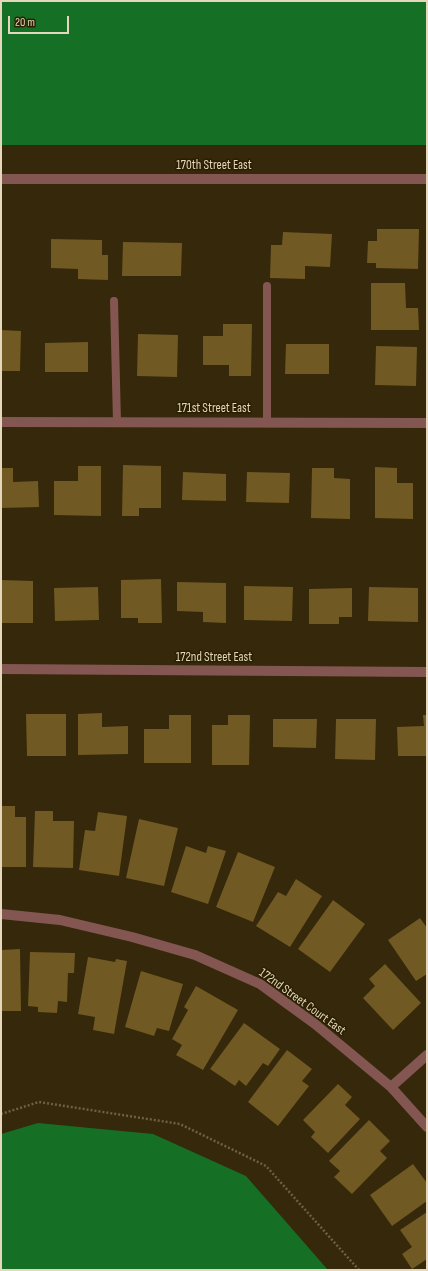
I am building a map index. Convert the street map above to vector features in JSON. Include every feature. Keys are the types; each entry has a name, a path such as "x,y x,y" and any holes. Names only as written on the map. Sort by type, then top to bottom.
{"street":[{"name":"170th Street East","path":"1,179 427,179"},
{"name":"171st Street East","path":"1,422 427,423"},
{"name":"172nd Street East","path":"1,669 427,672"},
{"name":"172nd Street Court East","path":"1,914 60,920 132,937 195,955 260,984 315,1024 391,1087 427,1126"},
{"path":"391,1087 427,1055"}],"lane":[{"path":"267,286 267,423"},
{"path":"114,301 117,422"}],"path":[{"path":"1,1114 39,1102 180,1124 266,1166 359,1270"}],"green space":[{"path":"1,1 427,1 427,145 1,145"},
{"path":"38,1123 153,1134 246,1176 328,1270 1,1270 1,1134"}],"building":[{"path":"377,229 419,229 418,269 376,268 376,263 367,263 368,241 377,241"},
{"path":"283,232 332,234 330,267 305,266 305,279 270,278 271,245 282,245"},
{"path":"51,239 102,240 102,255 108,255 108,280 78,279 78,269 51,268"},
{"path":"123,242 182,243 181,276 122,276"},
{"path":"371,283 405,283 406,308 418,308 419,330 371,330"},
{"path":"223,324 252,324 251,376 229,376 229,365 203,365 203,336 223,336"},
{"path":"1,330 21,331 20,371 1,371"},
{"path":"138,334 178,335 177,377 137,376"},
{"path":"88,342 88,372 45,372 45,343"},
{"path":"286,344 329,344 329,374 285,374"},
{"path":"376,346 417,347 416,386 375,385"},
{"path":"123,465 161,466 161,508 139,508 139,516 122,516"},
{"path":"78,466 101,466 101,516 54,515 54,481 78,481"},
{"path":"375,467 397,468 397,483 413,483 413,519 375,518"},
{"path":"1,468 13,468 13,482 38,481 39,507 1,508"},
{"path":"312,468 334,468 334,478 350,479 350,519 311,518"},
{"path":"183,472 226,474 226,501 182,500"},
{"path":"247,472 290,473 289,503 246,502"},
{"path":"161,579 162,623 138,623 138,618 121,618 121,580"},
{"path":"1,580 33,581 33,623 1,623"},
{"path":"177,582 226,583 226,623 203,622 203,612 177,611"},
{"path":"244,586 293,587 292,621 244,620"},
{"path":"98,587 99,620 55,621 54,588"},
{"path":"369,587 418,588 418,622 368,621"},
{"path":"352,588 352,617 339,617 339,624 309,624 309,589"},
{"path":"102,713 102,727 128,726 128,754 78,755 78,714"},
{"path":"26,714 66,714 66,756 27,756"},
{"path":"169,715 191,715 191,763 144,763 144,729 169,729"},
{"path":"228,715 250,715 249,765 212,765 212,725 228,725"},
{"path":"423,715 427,715 427,756 398,756 397,727 424,726"},
{"path":"273,719 317,719 316,748 273,747"},
{"path":"336,719 376,719 375,760 335,759"},
{"path":"1,806 15,806 15,817 26,817 26,867 1,867"},
{"path":"35,811 53,811 53,821 74,821 73,868 33,867"},
{"path":"98,812 127,816 119,876 79,870 85,830 95,831"},
{"path":"139,819 178,828 164,886 126,878"},
{"path":"186,846 206,853 208,846 226,851 208,904 171,892"},
{"path":"238,852 275,867 253,922 216,907"},
{"path":"296,879 322,896 290,947 256,926 278,892 286,896"},
{"path":"333,900 365,924 330,972 298,949"},
{"path":"420,918 427,928 427,974 416,981 388,940"},
{"path":"20,949 21,1011 1,1011 1,950"},
{"path":"30,952 75,953 74,973 68,973 67,1002 58,1001 57,1013 38,1012 38,1007 28,1006"},
{"path":"88,957 115,962 116,959 127,961 114,1034 93,1030 95,1017 78,1014"},
{"path":"385,964 421,1003 393,1030 363,998 375,986 369,979"},
{"path":"141,971 183,984 169,1031 157,1028 154,1036 125,1027"},
{"path":"196,986 238,1010 203,1070 176,1055 182,1045 172,1039 188,1010 184,1007"},
{"path":"244,1023 280,1049 268,1066 263,1063 246,1086 239,1080 235,1086 210,1069"},
{"path":"287,1050 312,1069 302,1081 309,1086 278,1126 248,1102"},
{"path":"338,1084 352,1097 345,1105 360,1119 328,1153 311,1137 315,1132 303,1120"},
{"path":"369,1120 390,1141 380,1151 387,1158 352,1194 334,1177 340,1171 329,1161"},
{"path":"413,1164 427,1183 427,1201 392,1226 370,1195"},
{"path":"427,1212 427,1259 412,1269 402,1254 412,1247 400,1230"}]}
